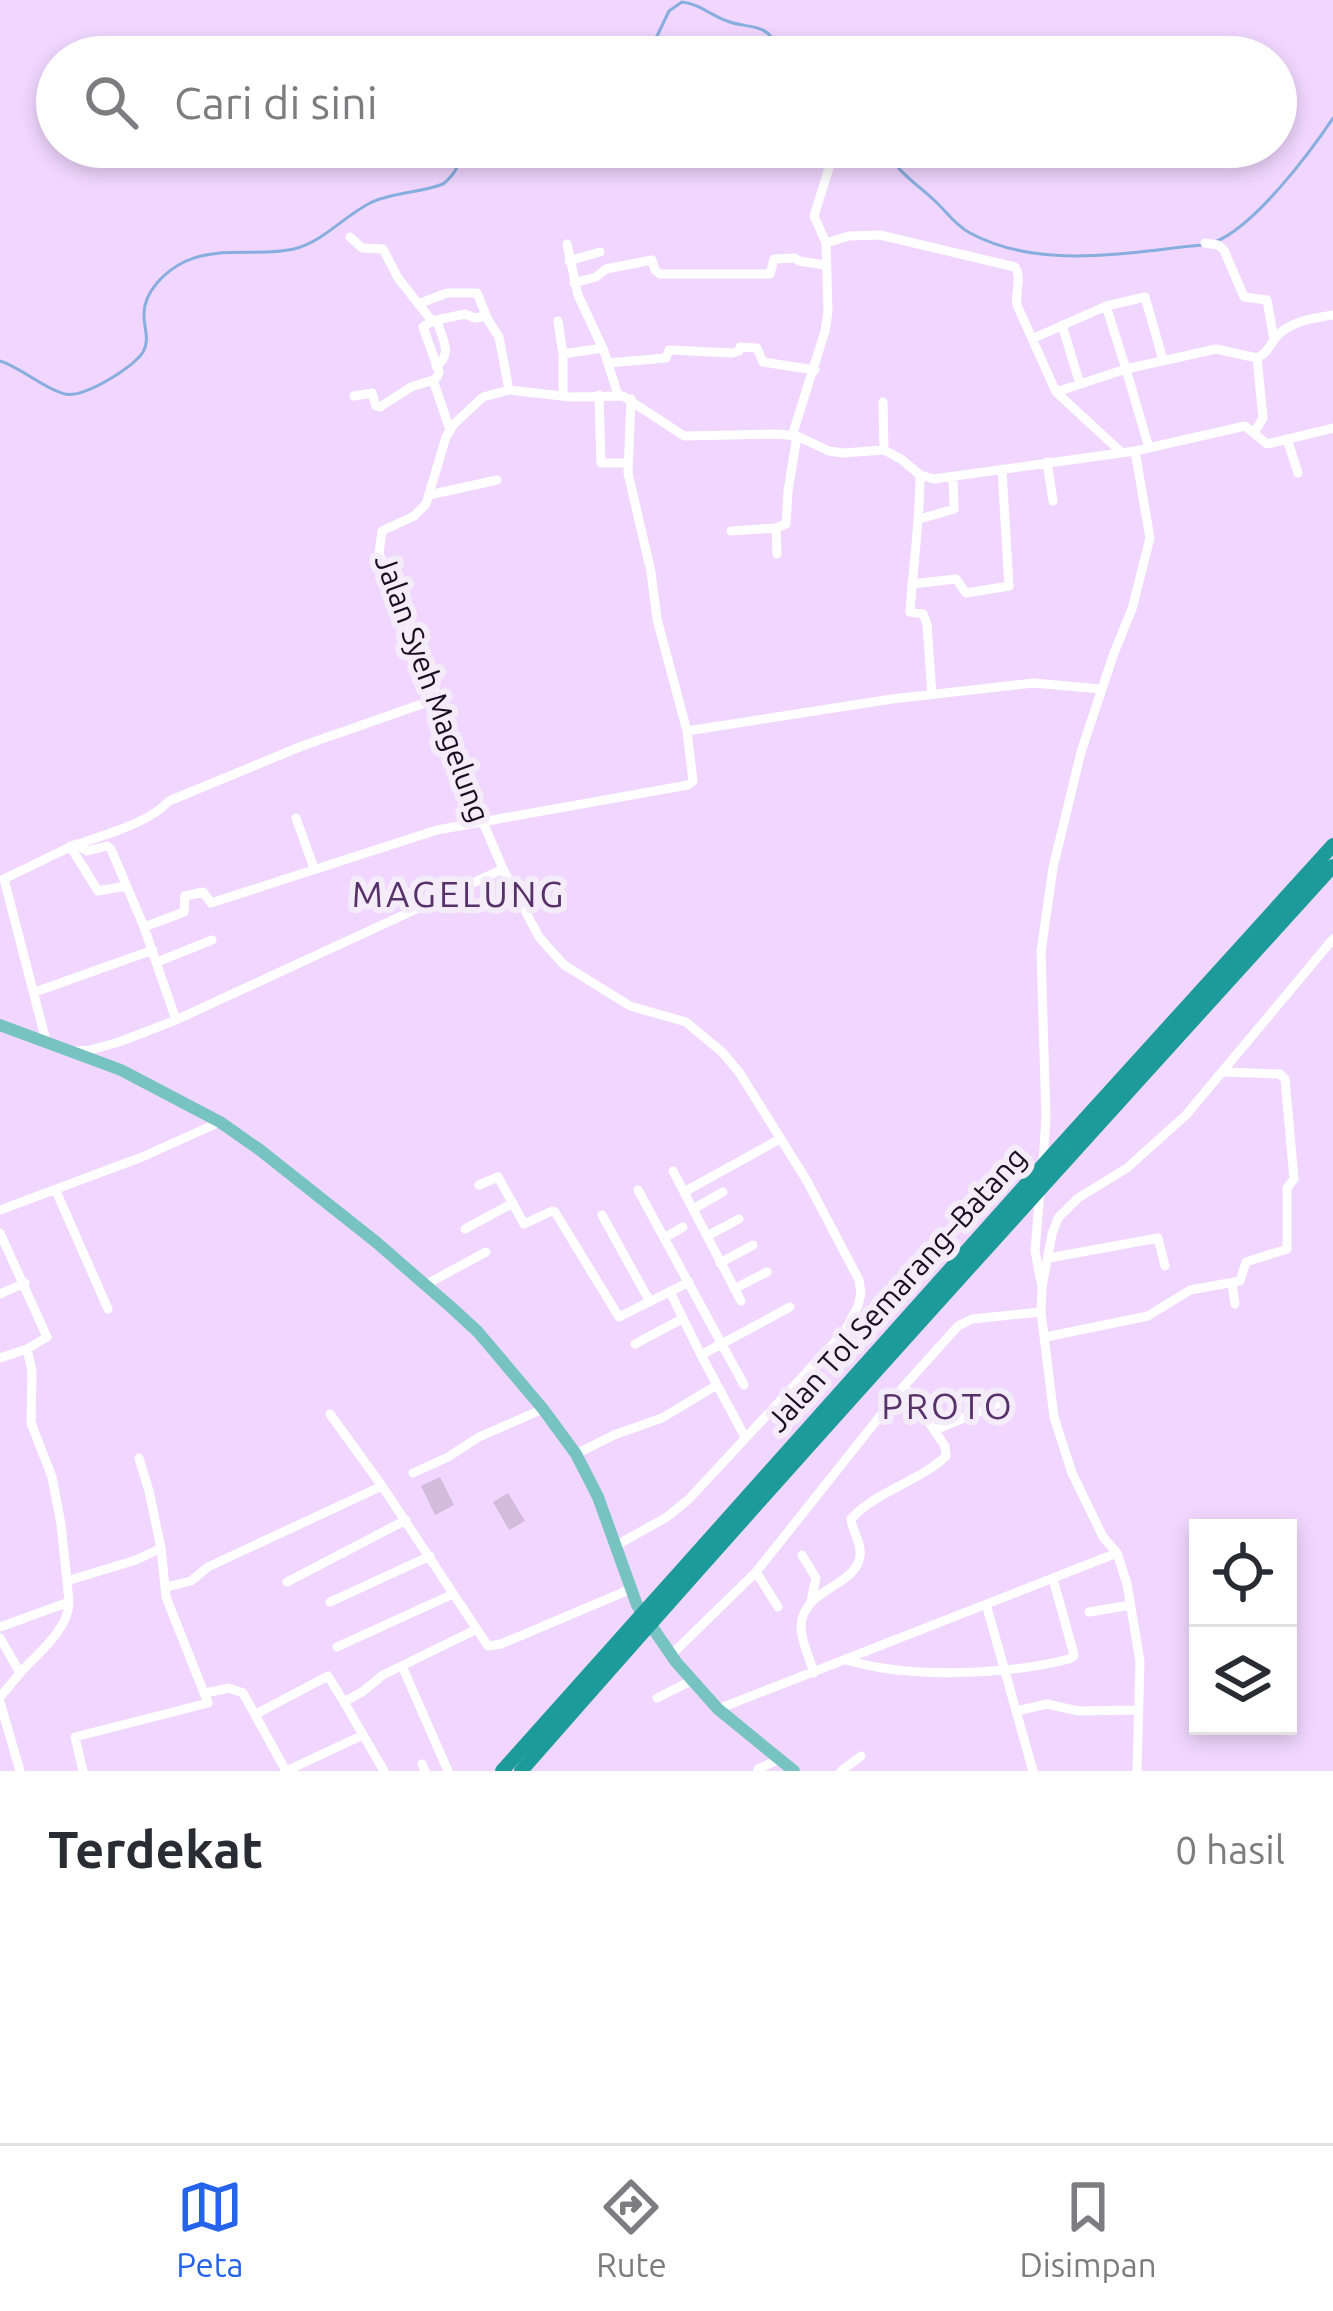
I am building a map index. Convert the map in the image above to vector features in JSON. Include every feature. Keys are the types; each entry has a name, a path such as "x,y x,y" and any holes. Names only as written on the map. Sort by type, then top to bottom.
{"highway":[{"name":"Jalan Tol Semarang–Batang","path":"502,1771 624,1643 1333,845"},
{"name":"Jalan Tol Semarang–Batang","path":"669,1592 1333,866"},
{"name":"Jalan Tol Semarang–Batang","path":"521,1771 624,1643"}],"main road":[{"path":"0,1025 121,1070 220,1122 340,1214 478,1332 576,1454 598,1497 640,1610 671,1655 718,1709 794,1771"}],"street":[{"path":"730,531 787,523 795,436 828,312 826,243 814,216 829,168"},
{"path":"826,243 880,235 1015,267 1017,304 1056,392 1121,452"},
{"path":"350,237 362,248 383,249 398,278 438,324 446,350 445,360 436,366 439,375 382,406 376,406 372,393 354,396"},
{"path":"567,244 574,283 618,394"},
{"path":"1209,244 1224,250 1244,297 1267,300 1274,340"},
{"path":"569,261 600,252"},
{"path":"574,283 606,269 652,260 660,274 770,274 778,258 825,265"},
{"path":"418,304 452,292 476,292 499,335 509,390"},
{"path":"1032,339 1106,306 1145,297 1163,360"},
{"path":"1106,306 1149,448"},
{"path":"432,321 465,314 486,316"},
{"path":"1056,392 1126,369 1216,349 1257,358 1282,332 1333,315"},
{"path":"558,321 563,395"},
{"path":"1062,326 1080,384"},
{"path":"608,363 665,358 669,350 732,353 749,346 757,348 763,362 815,370"},
{"path":"563,354 603,348"},
{"path":"1254,433 1263,418 1257,358"},
{"path":"433,380 450,430"},
{"path":"429,495 458,419 483,398 509,390 618,394 684,436 795,436 835,452 884,450 934,479 1135,451 1245,426 1268,444 1333,428"},
{"path":"598,395 601,463 628,463"},
{"path":"144,927 183,913 185,896 203,892 209,904 437,830 693,781 687,731 657,620 628,463 631,399"},
{"path":"884,402 884,450"},
{"path":"1287,439 1298,473"},
{"path":"1042,1287 1035,1251 1046,1125 1041,952 1057,845 1150,541 1142,523 1135,451"},
{"path":"1047,462 1053,501"},
{"path":"912,584 956,579 966,593 1009,586 1002,469"},
{"path":"920,475 910,613 923,614 927,624 932,695"},
{"path":"920,519 954,508 953,478"},
{"path":"429,495 497,480"},
{"name":"Jalan Syeh Magelung","path":"429,495 419,513 382,531 378,548 413,653 439,698 483,823 528,919 554,955 577,974 611,996 686,1022 722,1052 807,1180 858,1275 861,1293 853,1318 837,1342 745,1437"},
{"path":"776,528 777,554"},
{"path":"687,731 1033,683 1101,689"},
{"path":"46,1041 2,880 74,845 140,821 169,801 439,698"},
{"path":"296,818 314,868"},
{"path":"74,845 87,851 110,847 176,1019"},
{"path":"74,845 98,890 126,886"},
{"path":"75,1051 119,1042 176,1019 503,869"},
{"path":"1137,1771 1139,1653 1130,1605 1117,1553 1103,1537 1072,1473 1054,1417 1041,1312 1052,1234 1058,1218 1085,1192 1135,1161 1174,1127 1333,939"},
{"path":"157,962 212,940"},
{"path":"35,992 153,950"},
{"path":"1046,1337 1148,1316 1186,1292 1242,1279 1246,1261 1287,1249 1287,1188 1294,1179 1283,1076 1223,1072"},
{"path":"0,1210 220,1122"},
{"path":"684,1192 780,1139"},
{"path":"673,1171 741,1301"},
{"path":"478,1185 498,1177 526,1224 555,1212 619,1317 689,1282"},
{"path":"56,1190 108,1309"},
{"path":"638,1190 744,1384"},
{"path":"693,1209 723,1192"},
{"path":"465,1228 513,1203"},
{"path":"602,1215 650,1302"},
{"path":"706,1236 739,1219"},
{"path":"664,1238 683,1227"},
{"path":"1049,1258 1157,1238 1165,1266"},
{"path":"0,1358 47,1336 2,1240"},
{"path":"720,1263 753,1245"},
{"path":"425,1285 487,1252"},
{"path":"734,1289 767,1272"},
{"path":"0,1294 25,1283"},
{"path":"1232,1283 1234,1304"},
{"path":"615,1546 676,1511 745,1437 670,1292"},
{"path":"701,1355 790,1307"},
{"path":"671,1655 756,1572 904,1386 964,1322 1041,1312"},
{"path":"635,1345 682,1319"},
{"path":"20,1771 0,1700 68,1616 69,1602 62,1524 52,1477 31,1423 32,1371 27,1349"},
{"path":"576,1454 662,1418 717,1385"},
{"path":"814,1673 801,1627 807,1606 859,1561 851,1519 946,1456 935,1430 904,1386"},
{"path":"935,1430 997,1404"},
{"path":"412,1473 543,1409"},
{"path":"330,1414 406,1520 486,1645 496,1646 631,1589"},
{"path":"83,1771 75,1736 205,1705 208,1700 167,1600 161,1548 139,1459"},
{"path":"167,1587 191,1581 208,1567 382,1486"},
{"path":"287,1582 406,1520"},
{"path":"67,1581 161,1548"},
{"path":"718,1709 1117,1553"},
{"path":"802,1555 816,1578 812,1601"},
{"path":"330,1603 430,1556"},
{"path":"756,1572 778,1607"},
{"path":"847,1660 899,1671 1005,1670 1048,1665 1074,1656 1053,1579"},
{"path":"337,1647 453,1594"},
{"path":"0,1627 69,1602"},
{"path":"986,1604 1033,1771"},
{"path":"1089,1612 1130,1605"},
{"path":"344,1702 376,1678 476,1630"},
{"path":"0,1638 20,1673"},
{"path":"402,1666 448,1771"},
{"path":"256,1714 328,1676 385,1771"},
{"path":"656,1699 692,1681"},
{"path":"206,1693 239,1691 286,1771 363,1736"},
{"path":"1016,1711 1047,1704 1078,1711 1138,1709"},
{"path":"842,1771 861,1756"},
{"path":"757,1770 780,1759"}],"shaded area":[{"path":"440,1477 454,1505 435,1515 421,1486"},
{"path":"508,1493 525,1521 509,1530 493,1502"}],"waterway":[{"path":"657,36 669,11 682,2 770,36"},
{"path":"1297,167 1333,118"},
{"path":"0,361 65,394 95,387 143,352 147,299 163,276 178,265 212,254 305,246 372,202 443,184 457,168"},
{"path":"899,168 960,226 997,245 1084,256 1202,245"},
{"path":"1217,241 1248,220 1296,168"}],"district":[{"name":"MAGELUNG","path":"459,893"},
{"name":"PROTO","path":"948,1405"}]}
